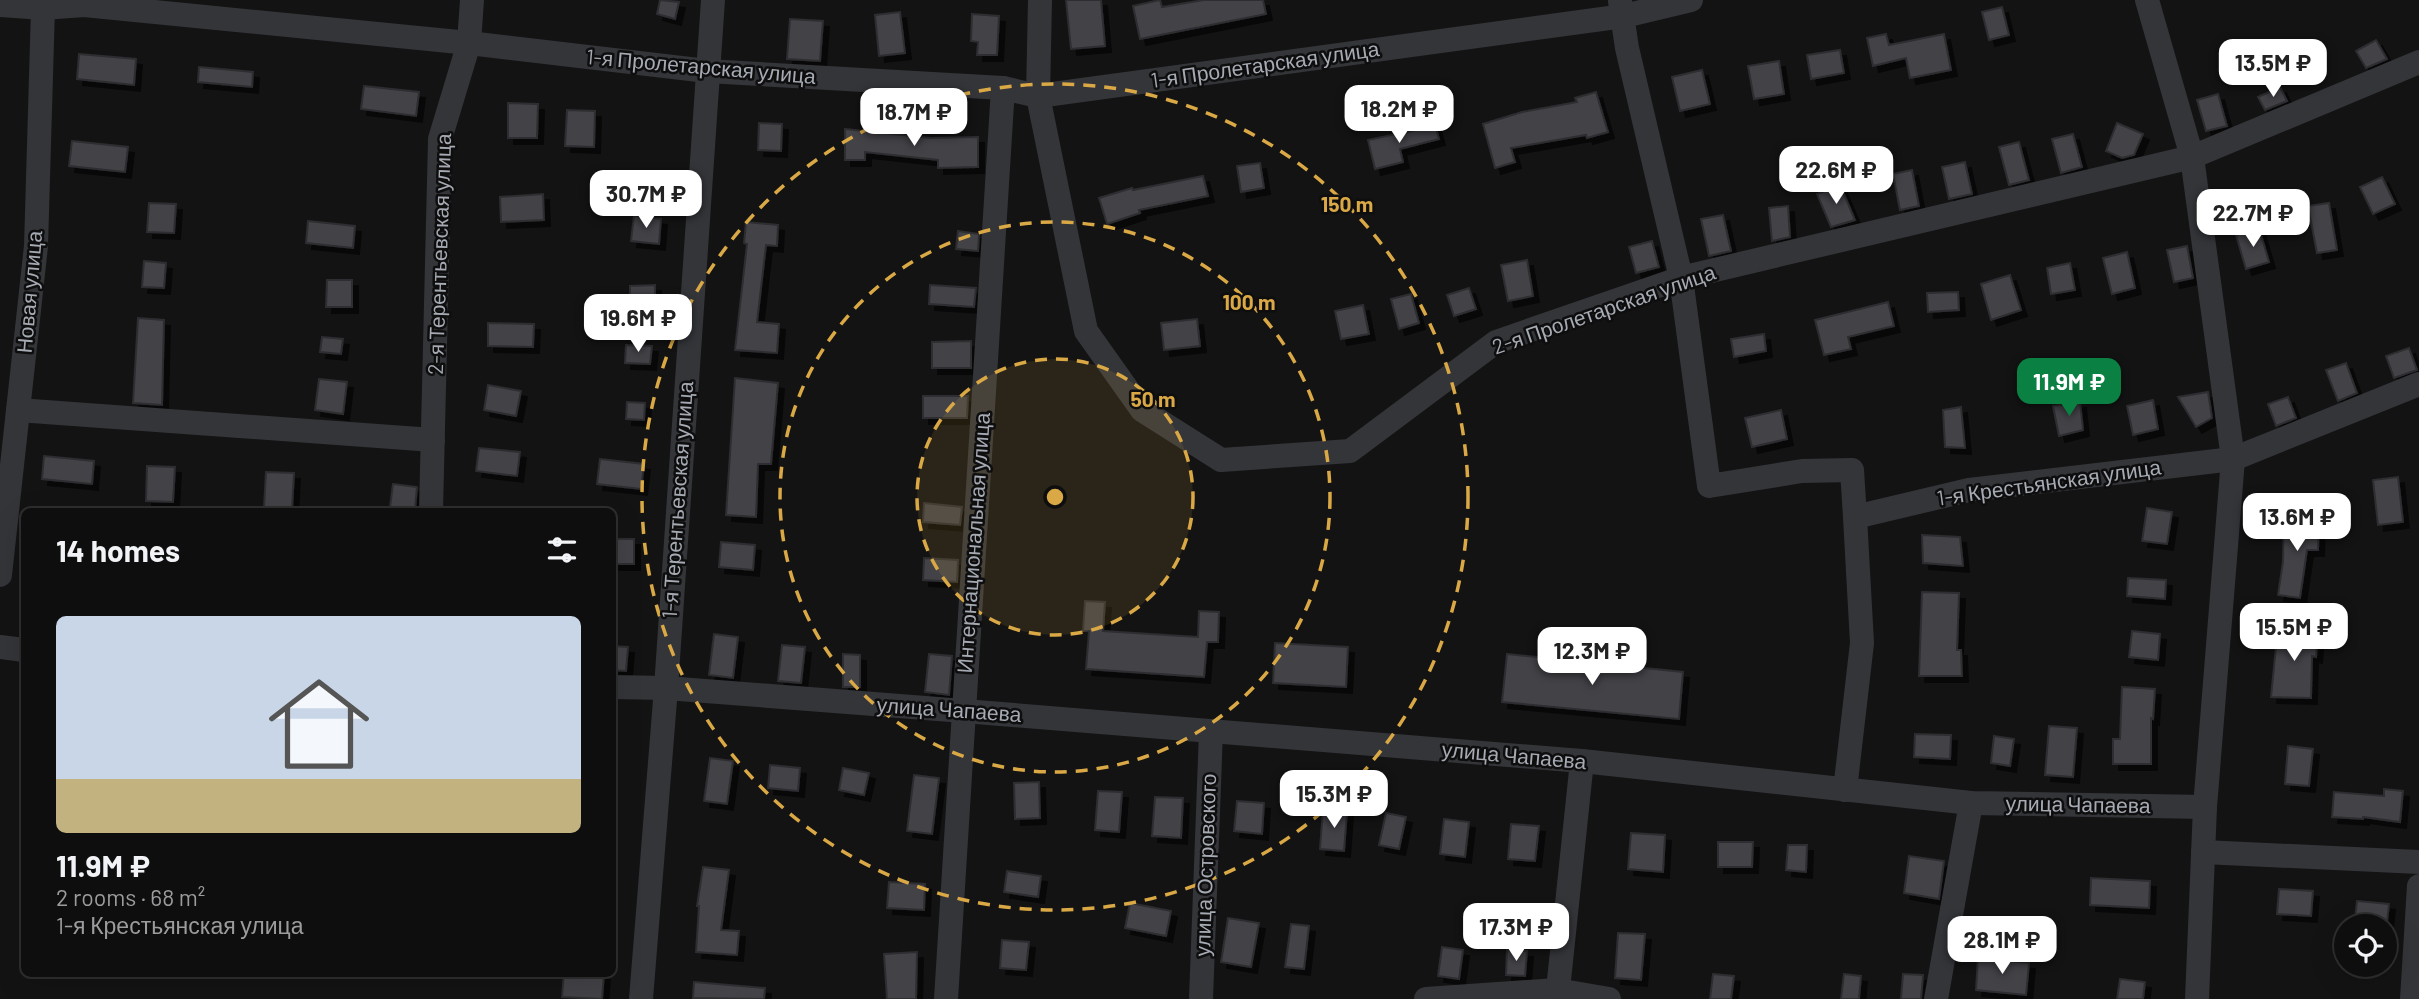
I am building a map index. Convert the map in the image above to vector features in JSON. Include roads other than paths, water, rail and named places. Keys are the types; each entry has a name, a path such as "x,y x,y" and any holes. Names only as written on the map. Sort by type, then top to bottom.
{"street":[{"name":"2-я Терентьевская улица","path":"431,508 440,139 469,43 472,0"},
{"name":"1-я Терентьевская улица","path":"640,999 666,688 713,0"},
{"path":"1038,96 1040,0"},
{"name":"1-я Пролетарская улица","path":"0,5 43,8 84,3 707,71 1003,88 1038,96 1622,8 1691,0"},
{"path":"2147,0 2192,157 2233,459 2205,807 2197,999"},
{"name":"Новая улица","path":"0,575 36,246 43,8"},
{"path":"1622,8 1627,48 1681,278 1709,486 1802,471 1852,470 1862,643 1845,790"},
{"name":"2-я Пролетарская улица","path":"1038,96 1086,331 1142,410 1221,460 1350,451 1496,342 1681,278 2192,157 2419,62"},
{"name":"Интернациональная улица","path":"946,999 1003,88"},
{"name":"1-я Крестьянская улица","path":"1856,517 1969,490 2233,459 2419,384"},
{"path":"18,410 433,440"},
{"path":"0,648 21,650"},
{"name":"улица Чапаева","path":"616,687 666,688 964,710 1582,761 1970,803 2205,807"},
{"name":"улица Островского","path":"1200,999 1211,731"},
{"path":"1557,994 1582,761"},
{"path":"1936,999 1970,803"},
{"path":"2203,852 2419,862"},
{"path":"2412,999 2419,886"},
{"path":"1426,999 1557,994 1609,999"}]}
